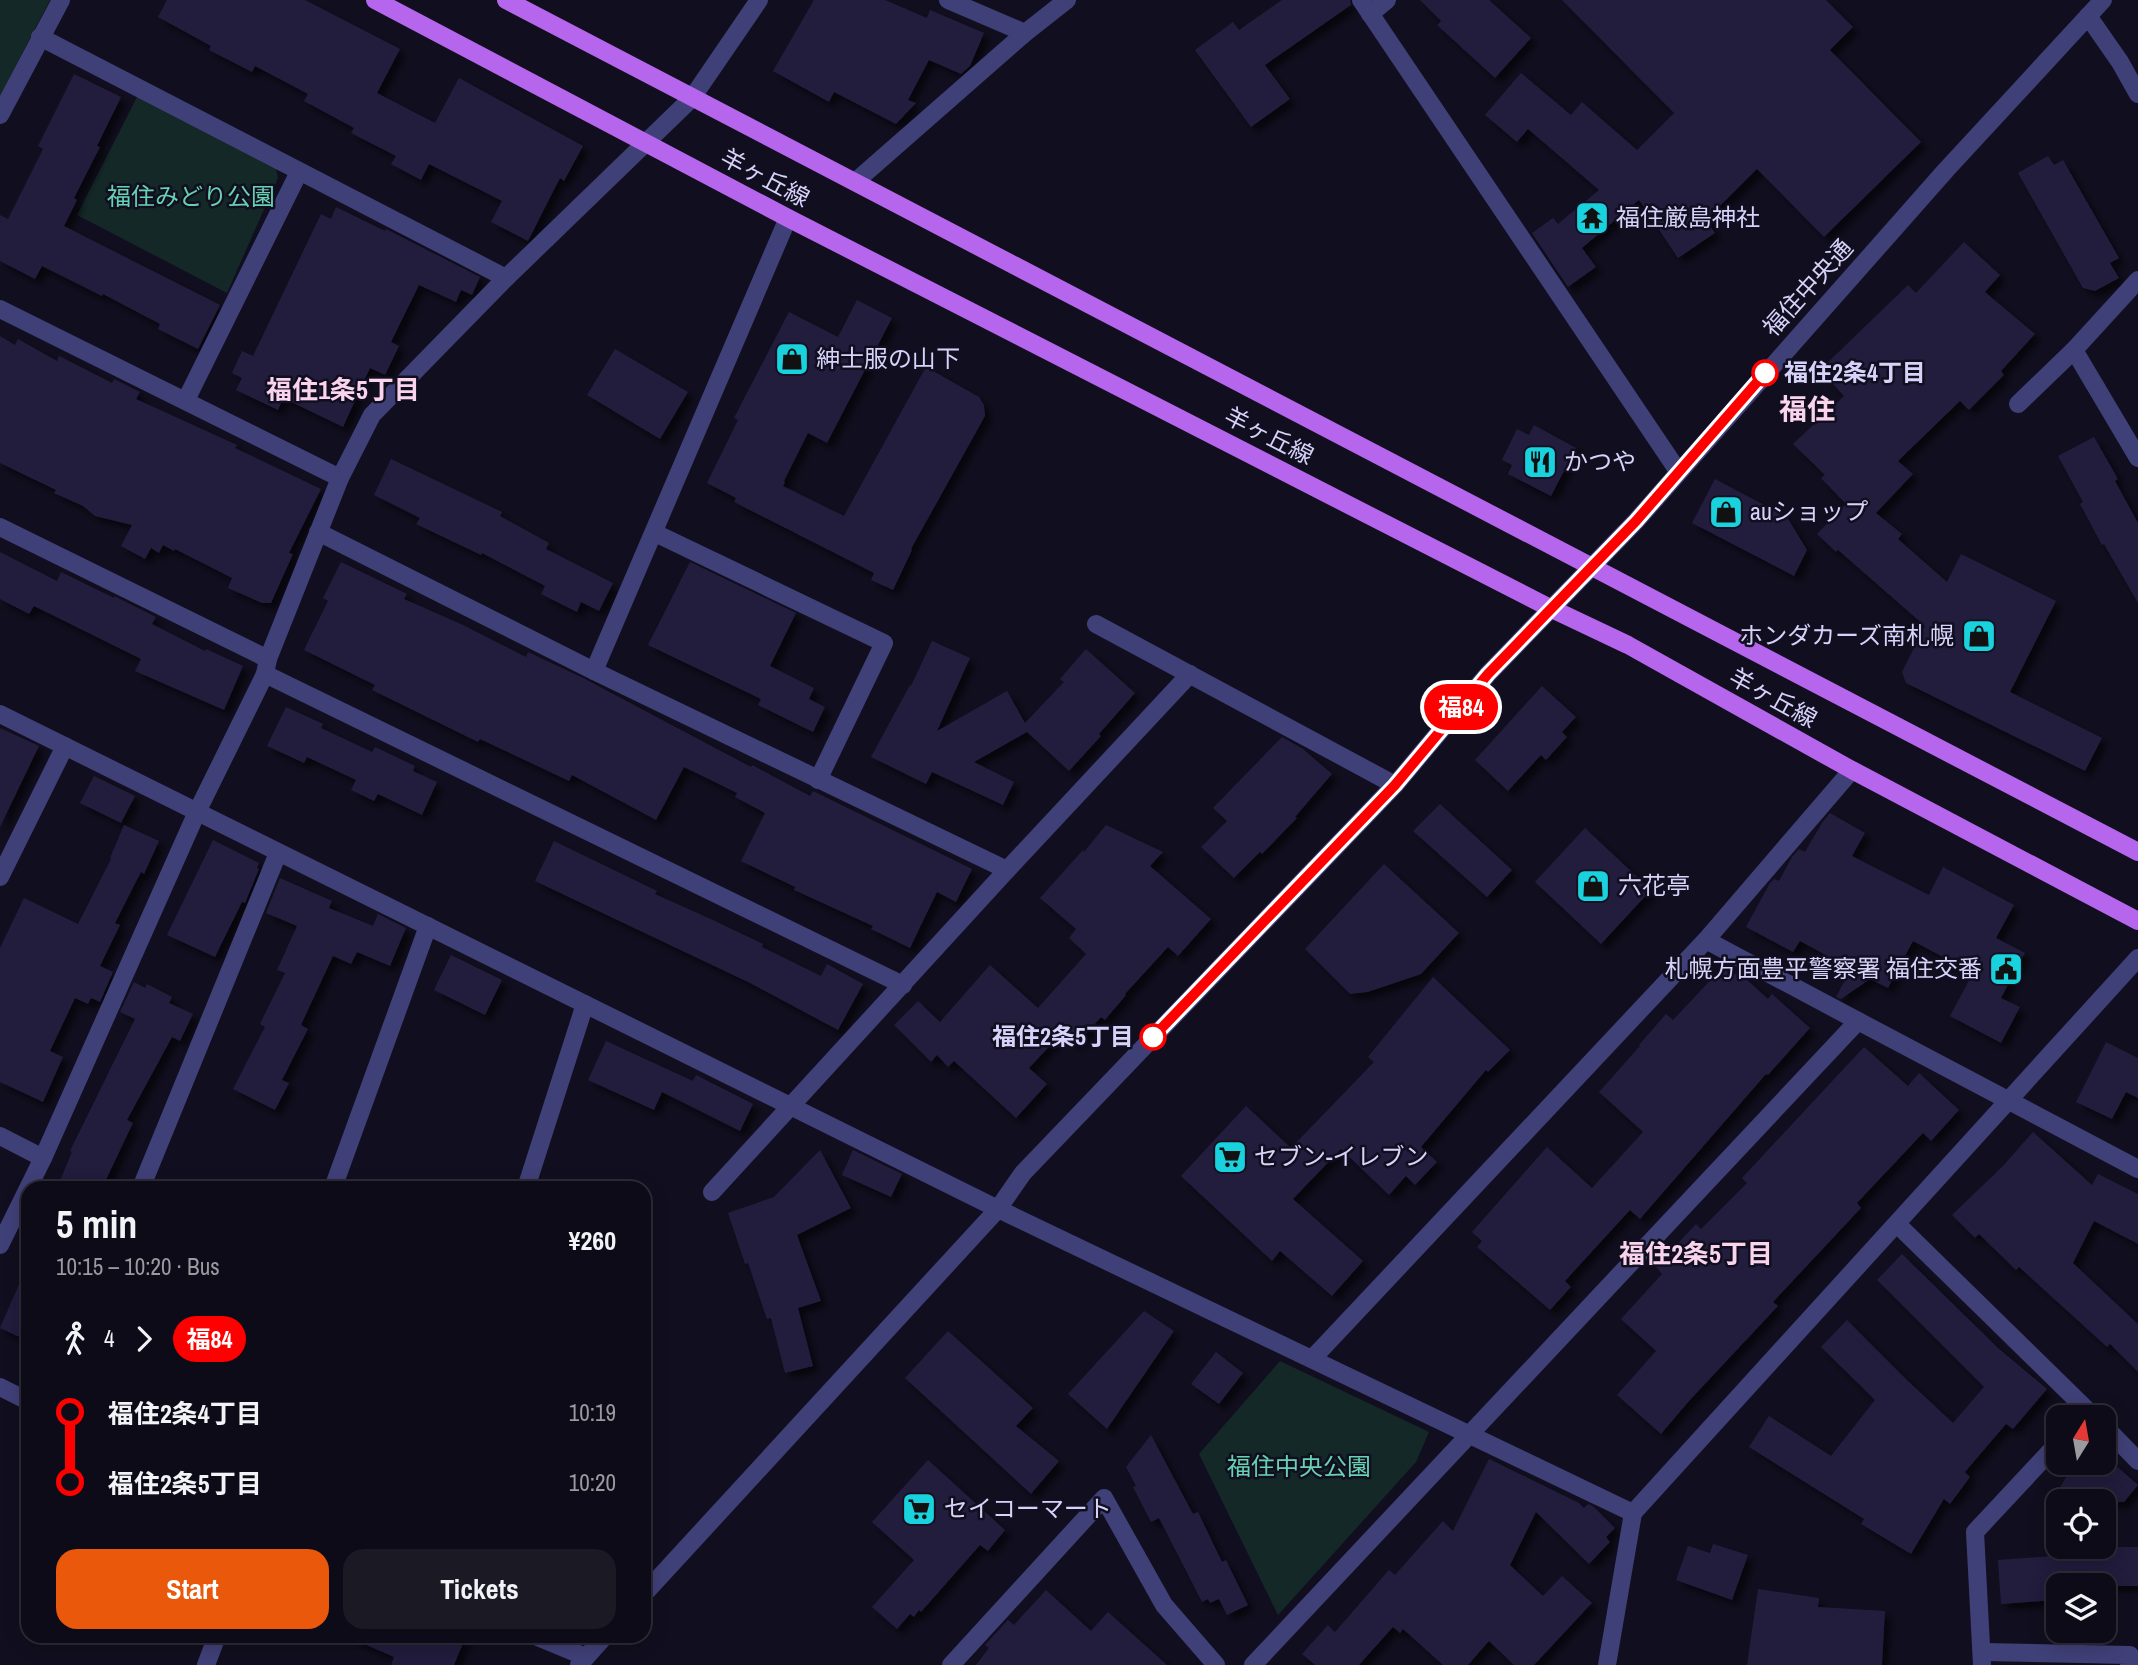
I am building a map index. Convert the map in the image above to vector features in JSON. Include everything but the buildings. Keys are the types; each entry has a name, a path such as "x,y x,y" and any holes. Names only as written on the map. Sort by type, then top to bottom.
{"main road":[{"name":"羊ヶ丘線","path":"375,0 789,218 1550,608 1628,645 1852,770 2138,920"},
{"name":"羊ヶ丘線","path":"506,0 2138,852"}],"street":[{"path":"0,115 61,0"},
{"path":"32,1181 197,812 266,667 340,478 372,415 506,278 692,98 759,0"},
{"path":"948,0 1025,33"},
{"path":"855,182 1066,0"},
{"path":"1387,0 1365,7 1678,471"},
{"name":"福住中央通","path":"651,1586 998,1209 1023,1172 1395,785 1488,674 1636,521 1946,170 2103,0"},
{"path":"2088,16 2120,62 2138,94"},
{"path":"40,37 506,278"},
{"path":"186,400 299,172"},
{"path":"594,671 789,218"},
{"path":"2018,404 2138,280"},
{"path":"0,309 340,478"},
{"path":"2074,349 2138,458"},
{"path":"0,527 266,667 903,985"},
{"path":"318,532 594,671 1007,870"},
{"path":"655,533 884,643 818,780"},
{"path":"1096,624 1395,785"},
{"path":"712,1192 1190,674"},
{"path":"0,713 998,1209 1633,1513"},
{"path":"0,877 65,746"},
{"path":"1312,1359 1706,940 1852,770"},
{"path":"144,1181 278,853"},
{"path":"336,1181 428,926"},
{"path":"1706,940 2138,1169"},
{"path":"1607,1665 1633,1513 2138,958"},
{"path":"528,1181 585,1004"},
{"path":"1253,1665 1858,1021"},
{"path":"0,1136 43,1158"},
{"path":"0,1245 21,1203"},
{"path":"1897,1224 2078,1405"},
{"path":"0,1387 21,1398"},
{"path":"2116,1438 2138,1461"},
{"path":"2046,1456 1975,1532 1982,1659 2130,1655 2129,1665"},
{"path":"951,1665 1104,1498 1164,1605 1216,1665"},
{"path":"206,1665 214,1643"},
{"path":"548,1643 582,1661 599,1643"}],"green space":[{"path":"0,0 50,0 0,96"},
{"name":"福住みどり公園","path":"139,93 275,164 278,178 227,293 77,215"},
{"name":"福住中央公園","path":"1280,1361 1429,1432 1416,1462 1278,1615 1199,1454"}],"bus line":[{"name":"福84","path":"1153,1037 1395,785 1488,674 1636,521 1765,373"}],"place":[{"name":"福住厳島神社","path":"1592,218"},
{"name":"紳士服の山下","path":"792,359"},
{"name":"福住2条4丁目","path":"1765,373"},
{"name":"かつや","path":"1540,462"},
{"name":"auショップ","path":"1726,512"},
{"name":"ホンダカーズ南札幌","path":"1979,636"},
{"name":"六花亭","path":"1593,886"},
{"name":"札幌方面豊平警察署 福住交番","path":"2006,969"},
{"name":"福住2条5丁目","path":"1153,1037"},
{"name":"セブン-イレブン","path":"1230,1157"},
{"name":"セイコーマート","path":"919,1509"}],"district":[{"name":"福住1条5丁目","path":"343,390"},
{"name":"福住","path":"1807,409"},
{"name":"福住2条5丁目","path":"1696,1254"}]}
